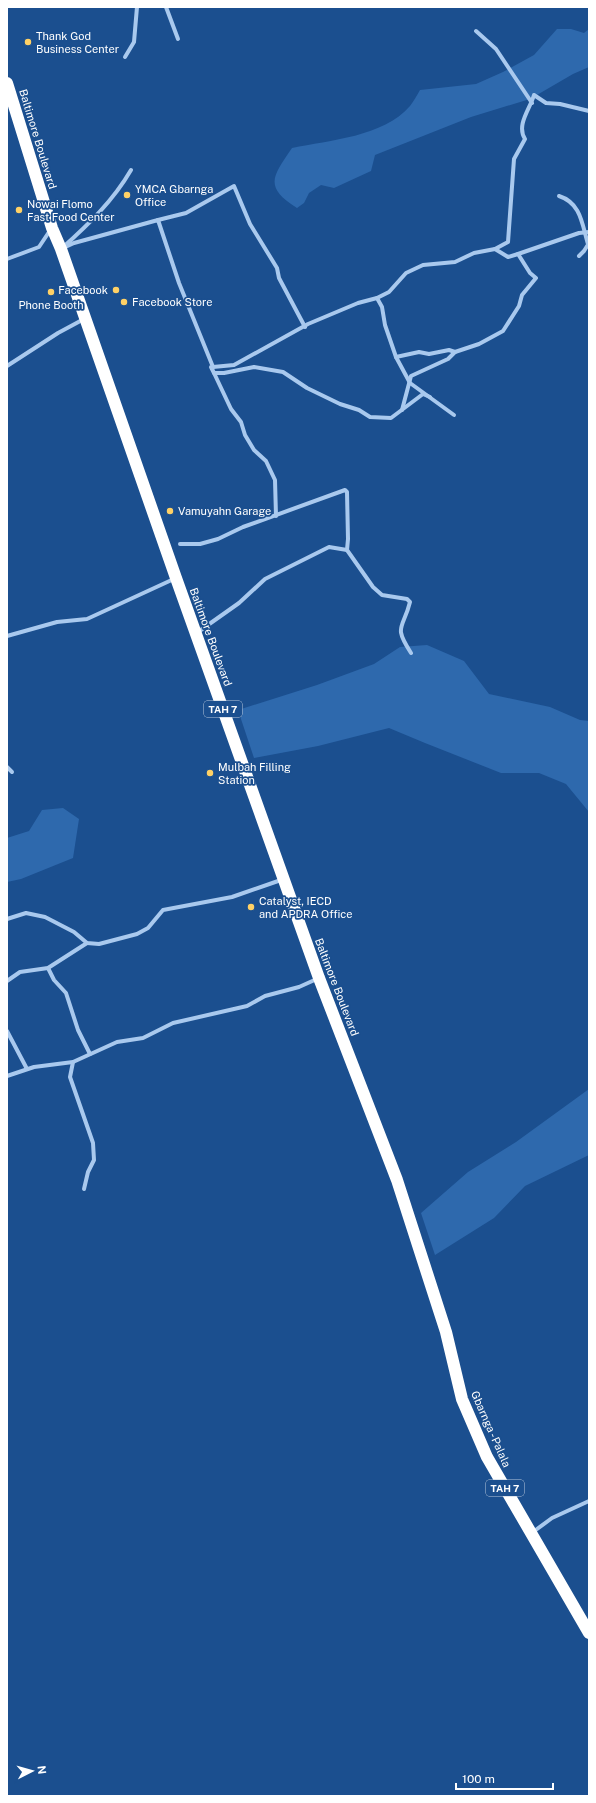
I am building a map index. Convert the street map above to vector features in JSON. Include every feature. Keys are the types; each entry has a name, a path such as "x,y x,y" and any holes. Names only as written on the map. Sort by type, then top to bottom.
{"highway":[{"name":"Baltimore Boulevard","path":"7,83 52,228 61,249 176,578 319,978 397,1180 446,1332"},
{"name":"Gbarnga - Palala","path":"446,1332 462,1399 487,1457 589,1633"}],"street":[{"path":"125,57 134,42 138,7"},
{"path":"166,7 178,39"},
{"path":"476,31 496,50 532,103"},
{"path":"213,367 234,365 308,324 358,303 377,298 389,292 406,274 423,265 455,262 474,253 495,249 508,242 514,159 525,139 522,134 522,127 534,95 546,103 560,104 589,111"},
{"path":"61,249 95,218 112,195 120,188 131,170"},
{"path":"61,249 74,243 186,213 234,186 244,213 277,268 279,278 305,327"},
{"path":"559,196 567,198 574,204 587,232 588,243 584,251 579,256"},
{"path":"158,220 179,283 213,367 211,367 232,409 241,422 245,436 254,450 266,461 274,480 276,516"},
{"path":"7,259 38,247 52,228"},
{"path":"495,249 508,257 587,232"},
{"path":"402,410 411,376 420,370 448,359 455,352 479,344 503,330 519,306 522,295 536,278 530,273 518,254"},
{"path":"377,298 382,307 385,325 396,357 410,383 454,415"},
{"path":"7,366 58,333 85,319"},
{"path":"396,357 419,352 428,354 449,350 455,352"},
{"path":"214,373 224,373 254,367 283,372 307,388 340,404 359,410 370,416 391,418 423,394 430,397"},
{"path":"180,544 200,544 218,539 243,527 345,490 347,492 347,550 373,587 382,594 407,599 410,602 400,628 401,637 411,653"},
{"path":"196,634 239,603 265,580 329,547 347,550"},
{"path":"7,636 57,622 87,619 176,578"},
{"path":"7,767 12,772"},
{"path":"7,919 26,913 45,916 74,932 87,943 98,944 137,934 148,928 163,910 232,897 284,879"},
{"path":"7,981 20,972 48,968 87,943"},
{"path":"48,968 54,980 66,993 78,1030 90,1054"},
{"path":"7,1076 27,1069 73,1062 117,1042 143,1038 173,1023 247,1006 265,996 299,987 319,978"},
{"path":"7,1031 27,1069"},
{"path":"73,1062 70,1077 93,1142 94,1160 88,1172 84,1189"},
{"path":"531,1534 552,1518 589,1501"}],"shaded area":[{"path":"557,29 571,29 584,33 589,29 589,67 573,74 530,99 471,117 375,155 371,171 334,188 321,185 309,193 304,203 297,208 286,201 279,194 275,187 276,174 292,148 355,136 386,125 410,106 420,90 476,84 503,72 534,55"},
{"path":"427,645 464,661 489,694 550,707 580,720 589,721 589,812 566,784 539,773 501,773 389,728 318,746 254,758 238,710 317,685 374,664 400,647"},
{"path":"63,808 79,819 73,858 21,879 7,882 7,838 29,831 42,810"},
{"path":"589,1089 589,1155 525,1186 494,1218 435,1255 421,1213 468,1172 516,1142"}],"place":[{"name":"Thank God Business Center","path":"28,42"},
{"name":"YMCA Gbarnga Office","path":"127,195"},
{"name":"Nowai Flomo Fast Food Center","path":"19,210"},
{"name":"Facebook","path":"116,290"},
{"name":"Phone Booth","path":"51,292"},
{"name":"Facebook Store","path":"124,302"},
{"name":"Vamuyahn Garage","path":"170,511"},
{"name":"Mulbah Filling Station","path":"210,773"},
{"name":"Catalyst, IECD and APDRA Office","path":"251,907"}]}
